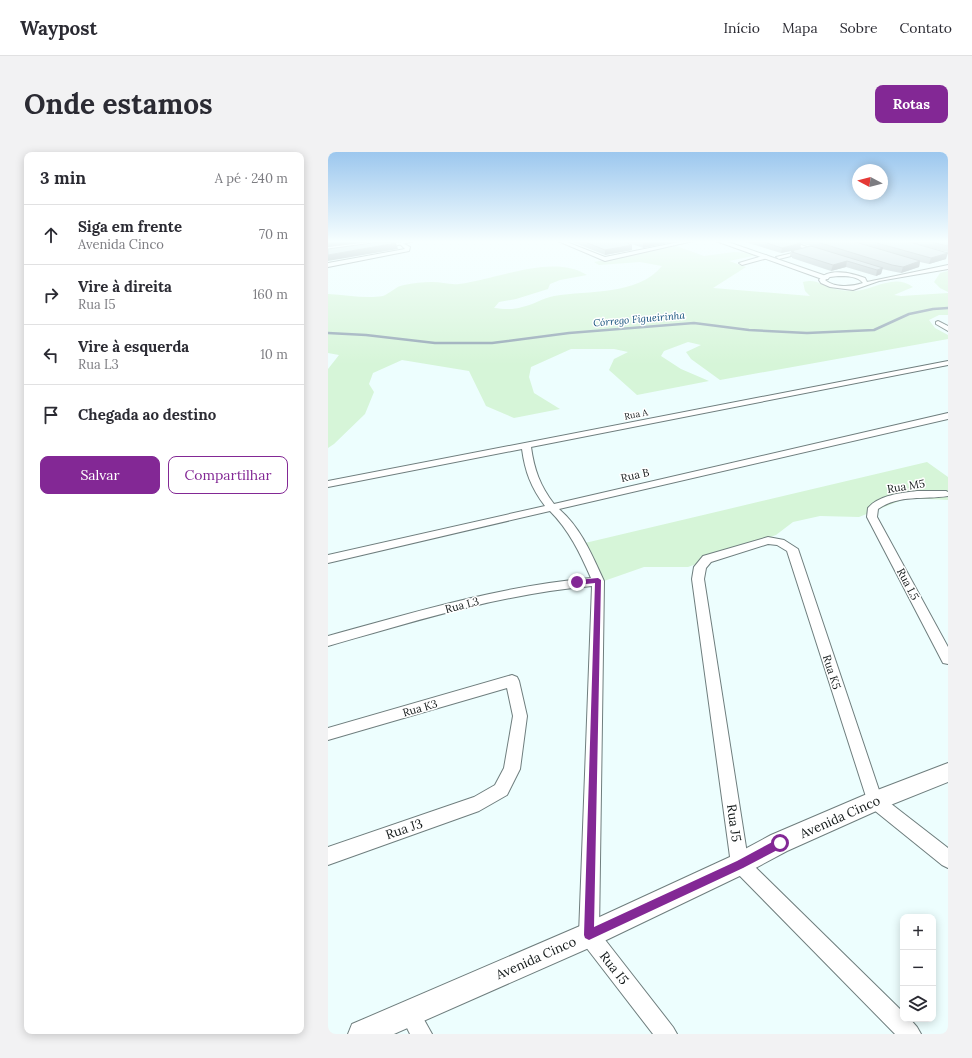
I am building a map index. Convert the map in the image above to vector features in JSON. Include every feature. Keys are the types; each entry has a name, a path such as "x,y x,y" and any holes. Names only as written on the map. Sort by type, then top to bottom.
{"street":[{"path":"824,282 839,287 860,287 865,282"},
{"path":"938,324 948,328"},
{"name":"Rua A","path":"328,484 948,362"},
{"name":"Rua B","path":"328,559 948,416"},
{"path":"526,445 533,483 552,507 566,521 584,548 598,580 589,935"},
{"name":"Rua M5","path":"872,508 890,498 947,492"},
{"name":"Rua L5","path":"872,508 872,517 948,659"},
{"name":"Rua K5","path":"700,567 707,559 768,540 780,542 792,549 875,801"},
{"name":"Rua J5","path":"700,567 698,579 740,864"},
{"name":"Rua L3","path":"328,641 478,600 536,588 598,580"},
{"name":"Rua K3","path":"328,734 512,681"},
{"name":"Rua J3","path":"328,856 479,803 501,790 512,769 520,716 512,681"},
{"name":"Avenida Cinco","path":"362,1034 416,1024 589,935 740,864 780,843 875,801 948,772"},
{"path":"875,801 948,860"},
{"path":"740,864 910,1034"},
{"name":"Rua I5","path":"589,935 666,1034"}],"green space":[{"path":"430,282 459,284 473,282 555,282 550,284 548,289 516,299 499,302 494,308 515,309 554,296 597,292 626,287 640,282 722,282 713,288 810,296 805,291 803,282 816,282 845,291 861,290 890,282 906,283 913,287 894,295 901,296 948,293 948,315 939,315 929,320 935,328 948,335 948,339 720,380 691,359 686,352 701,345 688,342 664,351 661,356 681,369 709,381 637,395 609,370 614,359 628,352 614,349 571,349 531,367 529,377 534,393 560,409 514,418 486,406 469,371 402,360 373,373 369,384 374,392 365,414 328,448 328,369 339,355 328,353 328,294 376,297 388,294 398,287 407,284"},
{"path":"934,282 948,282 948,292 940,288"},
{"path":"927,462 948,477 948,500 907,498 859,517 820,516 793,522 776,535 688,567 644,567 604,581 585,543"}],"waterway":[{"name":"Córrego Figueirinha","path":"328,333 366,335 435,343 492,343 569,333 694,323 749,330 807,333 874,330 909,314 933,309 948,308"}],"route":[{"path":"577,582 598,580 589,935 740,864 780,843"}]}
